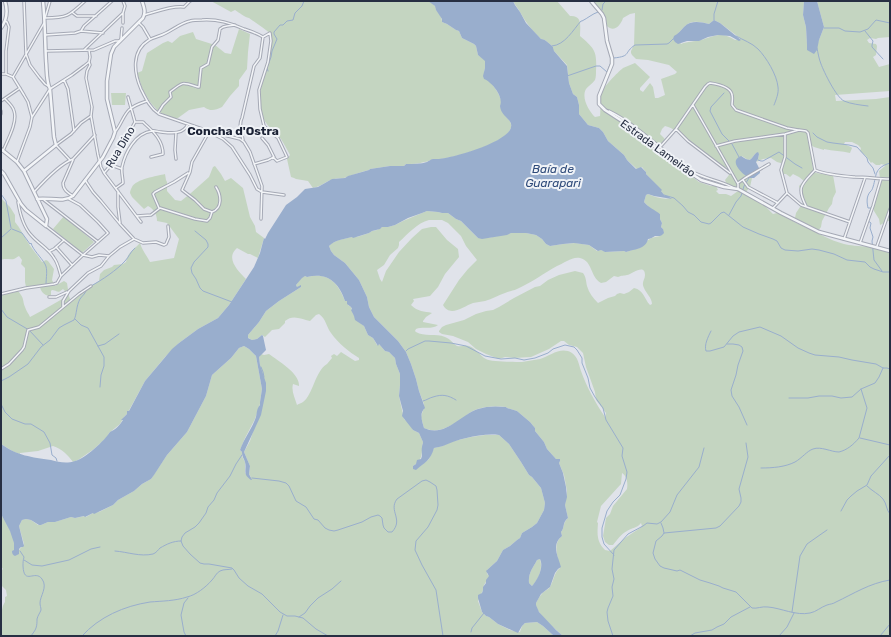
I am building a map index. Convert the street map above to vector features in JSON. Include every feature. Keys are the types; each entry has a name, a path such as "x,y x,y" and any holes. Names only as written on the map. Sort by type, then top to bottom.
{"street":[{"path":"1,28 5,21 7,9 5,1"},
{"path":"24,1 26,54 30,65 50,89 56,145 70,160"},
{"path":"43,1 48,86"},
{"path":"13,77 45,20 50,1"},
{"path":"45,20 67,16 85,1"},
{"path":"81,31 84,26 112,1"},
{"path":"123,1 125,6 123,13 124,23"},
{"path":"115,132 107,99 107,81 112,50 144,15 145,11 142,1"},
{"path":"144,15 169,8 184,7 190,1"},
{"path":"591,1 604,18 606,41 613,60 599,96 600,104 605,110 631,125 698,175 737,189 738,184 743,180 769,164"},
{"path":"73,12 77,16 96,16"},
{"path":"84,50 123,13"},
{"path":"243,140 208,131 158,113 147,101 139,84 135,66 137,54 144,44 150,39 166,34 192,20 220,20 254,32 263,37"},
{"path":"5,21 10,27 6,51 6,74"},
{"path":"138,23 143,27 150,39"},
{"path":"158,113 171,97 170,92 182,83 184,82 199,87 200,70 208,64 212,47 218,40 220,29 227,26 236,25"},
{"path":"121,40 122,28"},
{"path":"45,35 74,33 81,31 103,33"},
{"path":"262,138 277,161 287,157 278,138 264,126 260,109 259,90 268,62 271,41 270,33 263,37"},
{"path":"261,219 262,184 247,145 243,140 240,121 254,66 260,58 263,37"},
{"path":"46,51 94,50 121,40"},
{"path":"89,50 90,65 86,78 92,107 91,116 99,162 104,173 142,222"},
{"path":"17,162 30,128 32,117 50,89 89,62"},
{"path":"1,74 6,74 13,77 28,102 32,117"},
{"path":"64,80 68,89 74,131"},
{"path":"660,147 676,129 709,83 724,87 731,92 732,105 736,110 787,128 806,131 808,133 815,170"},
{"path":"1,101 20,88"},
{"name":"Rua Dino","path":"104,173 111,165 135,122 128,97"},
{"path":"5,98 15,112 15,119 2,150 17,162 24,171 47,220 46,226"},
{"path":"37,199 65,200 73,196 99,162 126,114 131,108 147,101"},
{"path":"693,105 738,184"},
{"name":"Estrada Lameirão","path":"605,110 622,121 680,166 698,177 711,183 737,189 819,232 890,250"},
{"path":"24,171 71,134 80,124 91,116"},
{"path":"135,122 143,122 160,140 163,153 162,155 151,157"},
{"path":"116,188 123,183 122,169 128,150 139,137 151,131 176,133 183,130 188,124"},
{"path":"676,129 688,141 732,174"},
{"path":"716,146 735,141 785,134 799,130"},
{"path":"208,131 192,162 190,172 182,189 204,209 212,212"},
{"path":"208,131 223,139 232,147 250,175 256,189 262,192 284,196"},
{"path":"176,133 176,159"},
{"path":"785,134 785,157 781,170 787,193 800,204 850,222"},
{"path":"34,192 59,168 73,159 95,136"},
{"path":"254,164 273,157"},
{"path":"73,159 63,183 65,191 73,196"},
{"path":"111,165 122,169"},
{"path":"815,170 845,177 890,179"},
{"path":"806,206 801,186 815,170"},
{"path":"1,171 18,200 26,210 46,226 83,254 92,257 109,256"},
{"path":"190,172 153,194 159,208 195,219 207,221 212,212 216,210 220,204 220,195 216,187"},
{"path":"844,239 865,178"},
{"path":"860,243 881,179"},
{"path":"85,180 93,192 134,239 143,243 156,242 164,245 166,244 168,237 168,226"},
{"path":"743,180 748,187 778,203"},
{"path":"118,191 120,224"},
{"path":"773,208 787,193"},
{"path":"42,198 98,242"},
{"path":"1,294 56,283 83,254 108,233 80,205 69,199"},
{"path":"18,200 24,225 31,235 49,251 57,263 61,276"},
{"path":"137,216 152,215 159,208"},
{"path":"877,246 890,209"},
{"path":"63,307 63,300 69,291 88,273 101,266 120,246 134,239"},
{"path":"49,251 64,240"},
{"path":"56,247 72,265"},
{"path":"1,369 9,364 22,350 28,330 39,327 91,286"},
{"path":"49,298 56,297 69,291"}],"green space":[{"path":"211,1 430,2 436,7 442,22 459,31 462,38 474,44 478,55 485,60 484,73 500,96 506,117 510,121 511,129 506,135 489,145 467,153 446,158 433,159 426,162 406,164 404,166 390,166 370,169 344,178 331,180 313,188 308,181 291,177 287,159 290,155 281,139 263,119 260,105 260,95 271,44 271,34 235,10 231,12"},
{"path":"513,1 557,1 570,16 577,17 580,22 580,36 592,48 596,59 595,79 586,89 584,96 588,108 595,117 600,116 600,100 602,91 610,80 623,68 635,63 650,77 640,88 640,90 643,92 650,83 653,87 655,98 665,95 661,79 677,72 669,65 636,59 632,55 631,51 634,45 635,13 623,18 617,27 612,29 607,26 605,16 593,1 804,1 803,15 806,27 807,50 817,45 824,27 817,1 890,1 890,37 876,39 870,38 867,40 869,43 876,44 877,46 876,55 873,57 879,67 890,64 890,91 835,95 836,101 890,97 890,221 880,225 879,219 873,207 882,179 880,178 879,171 885,165 876,165 872,162 871,163 860,151 861,148 852,142 845,142 844,144 852,148 850,153 824,150 811,145 813,170 816,173 833,175 836,192 832,204 818,231 795,218 800,207 805,206 799,186 804,181 793,174 790,177 786,174 781,174 781,169 784,164 771,158 756,162 758,159 758,153 748,160 742,156 749,178 752,178 750,187 745,193 763,204 773,214 777,213 782,215 823,236 839,242 849,245 881,249 890,252 890,636 563,636 542,616 536,607 536,603 539,598 550,587 555,574 560,568 556,547 562,536 561,532 564,524 568,518 565,505 567,491 564,475 559,463 560,461 556,459 547,449 530,422 517,411 506,407 489,407 478,409 454,424 440,430 429,430 424,428 421,417 424,404 406,352 398,341 374,317 359,280 345,263 331,251 329,246 332,243 339,240 357,237 382,227 395,225 427,211 448,213 461,221 478,238 488,238 511,233 526,233 536,235 550,246 575,243 589,245 597,251 626,252 640,248 648,240 660,236 663,229 661,227 662,223 660,214 653,211 644,202 646,195 648,194 668,199 671,198 665,196 646,174 642,167 637,169 608,141 599,128 588,125 579,114 577,97 573,94 569,83 567,65 554,51 552,48 553,47 541,39 532,29","holes":["714,20 741,39 735,40 730,37 718,35 681,44 676,36 690,23 698,22 709,24","665,126 671,128 714,161 723,167 728,168 729,175 725,180 729,186 738,191 731,196 719,194 716,191 718,190 716,186 699,182 689,174 680,170 646,144 649,140 658,147 661,145 665,140 660,134","442,220 448,223 461,236 466,246 477,260 459,280 443,305 449,311 457,310 473,303 485,301 506,292 516,290 557,266 574,258 580,258 587,262 595,277 601,283 606,282 614,276 618,277 641,269 643,270 645,275 643,286 651,300 652,304 650,305 642,293 634,288 629,292 617,294 598,303 589,291 583,273 575,271 559,275 493,310 476,314 464,320 446,325 439,331 442,334 453,336 468,342 476,349 499,359 505,357 531,357 549,349 561,341 577,347 583,353 596,400 606,413 605,417 583,377 577,359 568,351 560,351 540,359 522,362 493,361 484,358 474,348 469,346 457,346 445,337 423,334 415,331 419,328 438,325 423,322 426,317 432,313 419,310 411,305 414,301 413,299 430,296 438,287 445,274 459,257 458,249 447,240 436,227 422,229 399,252 386,271 382,282 377,270 384,265 390,255 398,248 399,242 413,229 425,221","622,473 627,480 627,489 613,506 610,514 606,518 603,536 605,542 609,545 613,545 625,532 641,523 642,526 610,551 605,550 599,541 597,522 601,506 621,484"]},
{"path":"239,29 250,34 247,69 239,80 239,86 222,107 213,110 209,110 204,107 189,110 178,118 174,119 159,112 150,102 143,90 137,73 142,71 147,53 163,43 168,41 172,43 180,36 193,32 196,39 215,45 225,53 231,54"},
{"path":"111,93 126,93 125,105 112,105"},
{"path":"215,166 225,181 231,178 243,188 250,217 255,226 256,232 264,238 258,258 237,248 234,252 232,260 246,279 229,305 218,318 198,329 179,343 165,357 145,381 120,424 94,449 78,460 73,462 64,452 53,446 38,451 20,454 1,444 1,295 18,291 30,317 65,298 68,292 63,289 59,292 52,290 51,295 49,296 45,295 40,286 25,288 25,268 21,264 22,260 19,256 14,259 1,260 1,198 10,207 15,215 15,222 42,262 46,260 48,261 54,269 52,280 55,286 64,281 67,283 70,299 74,299 99,281 100,274 104,270 114,265 123,264 126,262 129,254 140,243 150,262 174,258 179,239 167,223 157,221 156,214 152,209 148,206 144,209 132,197 130,192 134,184 147,178 165,174 167,191 175,200 181,201 209,177 213,167"},
{"path":"64,216 94,242 82,253 53,229"},
{"path":"321,276 332,280 336,284 345,301 347,301 348,305 351,307 353,314 364,326 368,335 373,338 377,345 379,344 385,351 389,352 395,358 400,374 399,396 404,419 409,423 413,430 419,433 423,442 419,461 413,466 419,467 429,459 434,448 471,437 499,435 509,444 529,475 541,488 545,503 544,510 537,523 522,533 520,538 503,550 497,561 487,570 487,574 490,576 484,585 478,601 482,612 486,616 510,630 520,632 525,623 537,622 554,636 1,636 3,605 5,602 5,597 7,596 6,590 1,585 1,571 3,569 1,566 1,514 14,540 14,550 19,550 24,544 19,526 22,520 31,520 38,525 41,525 71,517 86,517 113,505 118,500 134,491 151,479 167,455 187,432 206,396 212,375 231,358 239,348 244,346 256,356 262,389 260,404 255,419 240,450 245,462 245,473 251,477 249,474 250,466 244,452 250,441 264,397 259,357 261,354 269,354 296,376 299,386 293,384 292,389 297,405 306,399 323,367 332,358 331,356 334,354 337,356 341,352 355,361 359,360 359,358 351,353 334,337 319,314 310,321 297,318 288,319 279,329 272,330 265,337 262,335 257,339 252,340 247,337 266,311 301,287 297,287 296,285 302,277"},
{"path":"540,559 540,573 532,586 529,583 530,573 537,560"}],"water":[{"name":"Baía de Guarapari","path":"428,1 513,1 526,23 541,39 553,47 554,51 567,66 569,83 573,94 577,97 579,105 579,114 588,125 599,128 608,141 624,155 636,169 641,167 662,190 661,191 665,196 672,199 648,194 646,195 644,202 660,214 662,223 661,227 664,233 661,236 655,236 648,239 643,247 626,252 598,251 589,245 574,243 550,246 536,235 526,233 511,233 482,239 478,238 461,221 448,213 427,211 408,218 395,225 382,227 353,238 340,240 329,246 334,255 345,263 359,280 374,317 398,341 406,352 425,408 422,412 424,428 439,430 446,428 478,409 492,406 506,407 517,411 530,422 547,449 556,459 560,459 559,463 566,487 567,497 565,505 568,518 564,523 561,532 562,536 556,547 561,567 555,573 550,587 541,594 536,605 539,612 563,636 554,636 537,622 525,623 518,633 498,624 486,616 482,612 478,598 478,595 482,593 483,587 489,576 486,571 497,561 503,550 520,538 522,533 537,523 544,510 545,503 541,488 529,475 509,444 499,435 470,437 434,448 427,461 416,470 413,469 413,466 416,464 417,460 422,458 423,442 419,433 413,430 402,416 403,411 399,396 400,374 395,358 389,352 385,351 379,344 378,346 373,338 368,335 364,326 355,320 351,307 347,304 347,301 345,301 336,284 332,280 321,276 305,276 302,278 296,285 297,287 301,285 301,287 266,311 248,335 248,338 252,340 257,339 262,335 266,350 259,357 266,383 266,391 261,415 244,452 250,466 249,474 252,480 248,478 246,474 245,462 240,450 256,417 260,405 262,389 256,356 244,346 239,348 231,358 212,375 206,396 187,432 167,455 151,479 118,500 113,505 85,517 71,517 41,525 31,520 22,520 19,526 24,546 19,549 19,554 15,556 12,554 12,551 14,550 14,543 10,531 1,514 1,444 13,451 25,455 66,463 79,460 94,449 120,424 123,420 121,420 127,414 127,411 129,411 145,381 172,349 198,329 218,318 229,305 254,267 264,238 265,239 286,205 305,189 318,187 332,179 345,178 370,169 390,166 404,166 406,164 427,162 432,159 456,156 480,148 508,133 511,124 502,113 499,94 494,86 484,79 483,76 485,61 478,55 474,44 462,38 459,31 442,22 442,19 435,6","holes":["540,559 540,573 532,586 529,583 530,573 537,560"]},
{"path":"804,1 817,1 824,27 817,50 814,54 807,50 806,27 803,15"},
{"path":"714,20 741,40 739,41 730,36 718,35 699,41 687,41 678,44 673,39 674,36 690,23 699,22 709,24"},
{"path":"758,152 758,159 756,162 760,173 754,178 749,178 740,171 736,164 737,158 741,156 750,160"}],"waterway":[{"path":"268,71 267,68 277,39 274,32 280,25 283,25 287,21 293,20 295,13 302,6 304,1"},
{"path":"602,10 603,4 606,1"},
{"path":"714,20 714,14 718,1"},
{"path":"552,46 561,43 572,33 581,21 598,12"},
{"path":"824,28 839,28 845,31 860,32 868,29 876,20 890,23"},
{"path":"865,31 873,41 872,47 883,59"},
{"path":"736,36 756,47 771,66 776,77 778,87 778,94 774,105"},
{"path":"614,58 625,55 635,45 667,44 673,39"},
{"path":"817,48 820,62 825,73 834,90 841,99 850,103 868,106"},
{"path":"567,76 596,66 600,66 607,72 611,62"},
{"path":"724,93 711,107 710,111 722,134 732,144 739,157"},
{"path":"813,133 817,137 827,142 857,147 867,158 875,174"},
{"path":"758,160 763,161 779,152 802,168"},
{"path":"882,271 874,260 873,237 870,228 871,223 867,220 871,208 868,208 867,200 873,188 877,172 881,167 890,163"},
{"path":"729,215 741,196 744,186 749,178"},
{"path":"1,194 6,201 11,228"},
{"path":"664,195 674,198 701,222 709,224 724,212 743,227 777,241 781,248 785,250 819,250 834,254 847,260 865,262 874,269 883,272 890,272"},
{"path":"1,238 11,229"},
{"path":"12,229 22,233 30,244 31,243 45,264 47,271 46,284"},
{"path":"195,231 206,240 208,247 194,262 191,268 192,273 203,291 232,302"},
{"path":"91,286 118,268 135,248"},
{"path":"1,381 28,364 41,347 50,340 59,328 74,320 80,299 86,291"},
{"path":"1,309 7,317 29,330 43,345"},
{"path":"75,319 81,325 88,328 104,357 100,387"},
{"path":"711,331 706,344 706,351 724,347 733,336 739,332 760,327 781,336 798,348 815,355 839,357 876,364 883,368 890,369"},
{"path":"98,346 105,344 119,334"},
{"path":"406,351 425,341 429,341 466,346 485,356 501,359 515,358 524,360 535,358 565,345 574,347 582,358 582,363 590,388 603,408 606,420 623,448 622,456 627,472 626,479 620,495 607,511 602,528 604,544 614,555"},
{"path":"727,344 739,345 742,347 743,351 731,390 732,396 747,425"},
{"path":"261,367 264,377"},
{"path":"789,398 808,398 819,396 841,398 852,397 861,389 875,383 883,368"},
{"path":"761,468 779,467 791,464 809,451 816,448 839,452 850,447 859,438 867,408 861,389"},
{"path":"423,401 442,395 456,400"},
{"path":"1,404 5,412 12,419 25,424 31,424 44,432 50,443 52,455 57,461"},
{"path":"860,438 890,445"},
{"path":"746,443 748,457 739,489 741,498 739,506 720,526 716,528 664,533 656,541 653,553 660,566 677,571 680,570 700,580 736,592 752,608 768,607 805,614 835,603 869,586 890,580"},
{"path":"613,636 608,621 607,612 613,596 612,587 614,579 612,569 614,550 628,534 647,523 657,524 661,522 670,512 677,495 699,467 704,448"},
{"path":"242,455 199,523 182,537 181,541 183,546 200,563 232,568 239,578 248,586 262,594 280,612 287,616 303,618 316,629 328,636"},
{"path":"841,511 847,500 867,485 871,476 890,455"},
{"path":"252,478 286,483 296,501 306,507 314,519 318,520 325,528 334,531 378,515 382,518 384,528 388,532 392,532 397,523 394,507 397,499 422,481 426,480 436,486 438,505 437,510 428,527 416,541 415,550 436,590 443,636"},
{"path":"867,486 883,499 890,514"},
{"path":"661,523 664,533"},
{"path":"792,612 800,556 807,544 827,530"},
{"path":"115,551 148,555 154,554 160,548 168,544 181,541"},
{"path":"24,560 32,565 42,566 69,560 91,549 100,547"},
{"path":"20,551 24,557 23,566 25,575 39,576 44,582 40,600 41,610 37,619 35,631 31,636"},
{"path":"82,636 96,623 113,613 140,604 173,600 190,596 204,588 219,572 232,569"},
{"path":"299,617 305,613 318,598 341,581"},
{"path":"186,636 181,615 184,603 188,598"},
{"path":"690,636 695,633 712,630 724,624 731,617 750,607"},
{"path":"471,632 472,628 484,613"},
{"path":"779,636 787,627 794,613"},
{"path":"275,636 283,615"},
{"path":"880,636 890,624"}],"district":[{"name":"Concha d'Ostra","path":"233,131"}]}
